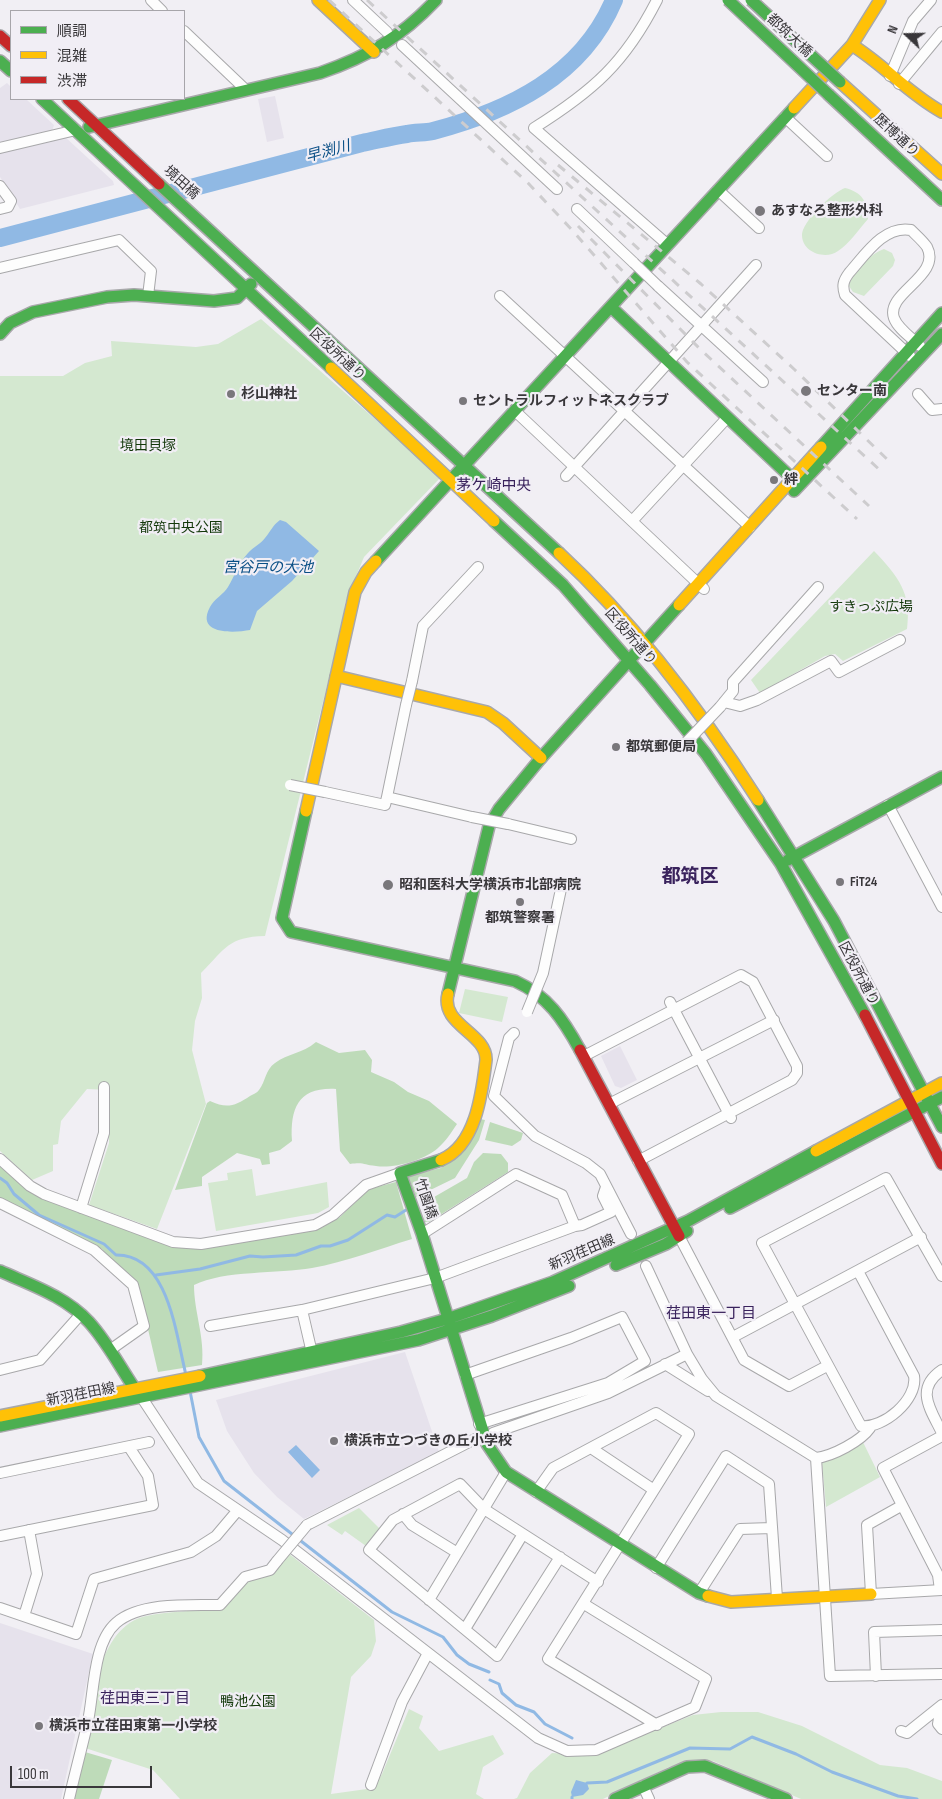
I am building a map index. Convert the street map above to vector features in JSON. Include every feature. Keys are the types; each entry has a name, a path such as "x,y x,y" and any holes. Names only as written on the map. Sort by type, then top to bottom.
{"street":[{"path":"151,0 161,10"},
{"path":"318,0 374,52"},
{"path":"352,0 387,32"},
{"path":"0,148 320,73 374,52 395,40 416,23 436,0"},
{"path":"657,0 638,36 607,74 573,104 534,128 668,244"},
{"name":"都筑大橋","path":"728,0 829,95"},
{"name":"都筑大橋","path":"751,0 840,82"},
{"path":"828,1366 789,1386 744,1360 584,1056 560,1014 532,988 515,981 455,966 291,932 284,924 282,918 336,676 359,583 452,479 852,44 880,0"},
{"path":"895,80 913,21 931,0"},
{"path":"185,32 246,90"},
{"path":"895,80 942,32"},
{"path":"0,36 10,45"},
{"path":"852,44 867,53 914,96 942,112"},
{"path":"402,45 557,189"},
{"path":"0,60 10,70"},
{"name":"歴博通り","path":"840,82 942,174"},
{"name":"歴博通り","path":"829,95 942,200"},
{"path":"43,100 76,130"},
{"path":"69,100 96,126"},
{"path":"785,118 826,156"},
{"name":"境田橋","path":"96,126 194,215"},
{"name":"区役所通り","path":"76,130 245,290 452,479 563,585 632,660 702,747 781,864 942,1164"},
{"path":"0,186 11,200 8,207 0,209"},
{"path":"718,190 757,226"},
{"path":"577,209 763,382"},
{"name":"区役所通り","path":"194,215 579,572 647,647 715,733 834,921 942,1127"},
{"path":"916,362 845,295 843,289 844,279 849,273 884,236 898,229 911,230 928,247 931,259 927,270 896,304 893,313 894,319 926,351"},
{"path":"0,268 119,240 151,271 148,296"},
{"path":"566,476 756,265"},
{"path":"0,334 10,323 33,312 107,297 148,296 214,301 237,298 259,277"},
{"path":"500,296 750,527"},
{"path":"611,308 796,482"},
{"path":"0,1159 30,1186 44,1194 173,1242 202,1244 315,1225 333,1215 366,1185 400,1173 438,1163 451,1157 462,1146 474,1119 486,1054 481,1046 449,1012 446,1002 489,826 499,808 541,758 632,660 647,647 796,482 942,313"},
{"path":"701,586 750,527 942,334"},
{"path":"918,394 932,410 942,409"},
{"path":"515,411 701,586"},
{"path":"633,520 685,466 727,418"},
{"path":"290,785 385,805 424,626 478,567"},
{"path":"680,749 722,705 733,691 733,682 818,587"},
{"path":"722,705 740,706 757,700 831,661 839,672 900,640"},
{"path":"336,676 487,712 503,723 541,758"},
{"path":"781,864 942,776"},
{"path":"387,797 571,839"},
{"path":"888,805 942,907"},
{"path":"528,1012 543,973 561,889"},
{"path":"584,1056 672,1005 741,975 752,982 774,1020 796,1066 798,1073 792,1080 730,1116 638,1160"},
{"path":"672,1005 730,1116"},
{"path":"609,1104 774,1020"},
{"path":"514,1033 509,1038 494,1096 536,1136 586,1163 600,1174 631,1234"},
{"name":"新羽荏田線","path":"676,1232 942,1082"},
{"path":"81,1208 104,1133 104,1087"},
{"name":"新羽荏田線","path":"206,1379 418,1340 449,1325 676,1232 942,1097"},
{"name":"竹園橋","path":"400,1173 422,1234 479,1424 487,1444 506,1472"},
{"path":"422,1234 516,1174 562,1195 574,1226"},
{"path":"870,1428 861,1426 762,1243 886,1178 942,1276"},
{"path":"210,1326 302,1310 435,1278 574,1226 582,1226 611,1212 603,1196 606,1187"},
{"path":"0,1203 94,1250 133,1285 144,1326 110,1350"},
{"path":"733,1337 921,1237"},
{"path":"646,1266 686,1354 702,1379 716,1396"},
{"path":"0,1271 66,1302 81,1314 110,1350 198,1483 282,1540 538,1738 567,1750 596,1750 695,1707 706,1679 584,1604"},
{"path":"665,1364 816,1458 825,1457 865,1435 870,1428 890,1418 913,1391 916,1383 858,1271"},
{"path":"302,1310 312,1353"},
{"path":"0,1370 40,1360 81,1314"},
{"path":"465,1375 571,1338 622,1317 645,1361 608,1383 479,1424"},
{"name":"新羽荏田線","path":"0,1416 166,1388 312,1353 449,1325"},
{"path":"494,1433 608,1393 686,1354"},
{"path":"429,1600 456,1552 506,1472 656,1568 700,1593 731,1602 941,1590 938,1575 883,1468 942,1434 925,1397 928,1385 942,1370"},
{"name":"新羽荏田線","path":"0,1426 138,1393"},
{"path":"536,1492 553,1468 656,1413 690,1434 598,1582 548,1658 657,1725"},
{"path":"69,1799 88,1720 100,1650 108,1633 117,1622 143,1610 220,1605 245,1577 270,1570 306,1525 475,1439"},
{"path":"0,1473 149,1442"},
{"path":"0,1536 153,1505 148,1476 129,1447"},
{"path":"591,1448 654,1490"},
{"path":"656,1568 726,1456 769,1484 777,1598"},
{"path":"816,1458 830,1676 942,1674"},
{"path":"560,1557 497,1656 369,1550 393,1520 460,1484 484,1508 523,1534 560,1557 598,1582"},
{"path":"871,1594 867,1526 901,1506"},
{"path":"0,1608 76,1634 94,1579 191,1552 216,1536 238,1510"},
{"path":"403,1514 412,1526 456,1552"},
{"path":"700,1593 740,1529 772,1528"},
{"path":"24,1616 37,1574 29,1530"},
{"path":"465,1629 523,1534"},
{"path":"876,1676 874,1632 942,1630"},
{"path":"371,1785 402,1702 428,1653"},
{"path":"942,1706 938,1724 942,1729"},
{"path":"901,1731 907,1733 942,1706"},
{"path":"615,1799 687,1767 705,1766 786,1799"},
{"path":"643,1786 648,1799"}],"shaded area":[{"path":"7,83 10,86 10,100 27,100 54,125 52,131 0,142 0,88"},
{"path":"275,96 284,138 267,142 258,99"},
{"path":"64,136 113,181 114,185 20,209 0,177 0,151"},
{"path":"620,1046 637,1080 621,1088 615,1086 601,1056"},
{"name":"横浜市立つづきの丘小学校","path":"405,1352 439,1452 304,1519 277,1497 254,1473 227,1431 216,1400"},
{"name":"横浜市立荏田東第一小学校","path":"0,1623 93,1654 61,1799 0,1799"}],"green space":[{"path":"845,188 856,192 863,199 867,208 868,219 842,248 833,254 822,255 811,251 803,242 803,230 819,208 833,195"},
{"path":"884,249 892,253 895,260 893,266 864,296 853,292 849,286 858,269 873,254"},
{"name":"都筑中央公園","path":"261,319 441,477 364,557 345,603 342,625 265,936 243,939 228,946 201,973 202,998 195,1021 192,1050 206,1104 157,1229 89,1205 109,1143 109,1090 87,1089 61,1121 58,1144 53,1145 53,1171 32,1180 0,1151 0,376 63,376 85,363 112,356 111,341 196,347 218,344"},
{"name":"すきっぷ広場","path":"874,551 896,577 905,595 908,616 907,629 843,661 835,654 825,656 760,693 751,680"},
{"path":"465,989 508,997 502,1022 459,1013"},
{"path":"316,1042 339,1053 365,1050 372,1060 371,1072 429,1101 457,1124 438,1148 417,1160 383,1167 359,1163 350,1164 340,1151 336,1089 323,1089 305,1096 299,1102 293,1118 292,1141 280,1150 269,1153 270,1164 262,1165 260,1159 237,1153 202,1177 202,1186 175,1190 207,1103 210,1101 226,1106 245,1099 258,1091 269,1069 275,1063 306,1049"},
{"path":"480,1119 485,1120 479,1140 455,1178 416,1197 408,1176 441,1168"},
{"path":"490,1122 523,1133 521,1140 512,1146 485,1140"},
{"path":"483,1153 501,1154 508,1163 508,1172 429,1222 425,1222 422,1204 467,1178 474,1162"},
{"path":"0,1163 21,1183 111,1222 206,1247 321,1228 340,1217 369,1189 396,1182 412,1239 350,1259 312,1268 220,1277 194,1285 202,1344 202,1365 158,1372 140,1295 102,1249 0,1198"},
{"path":"252,1169 256,1196 327,1182 329,1207 318,1213 216,1231 208,1183 228,1180 227,1173"},
{"path":"862,1440 880,1477 826,1507 822,1462"},
{"path":"359,1508 380,1529 366,1546 345,1531 342,1535 327,1525"},
{"name":"鴨池公園","path":"288,1553 374,1620 376,1641 371,1656 351,1677 331,1794 374,1788 382,1774 409,1709 423,1716 419,1728 439,1751 493,1735 504,1754 483,1767 476,1794 484,1799 180,1799 153,1770 82,1747 93,1690 99,1670 107,1651 117,1635 130,1623 146,1616 223,1608 247,1580"},
{"path":"721,1712 758,1712 802,1726 880,1765 907,1768 942,1781 942,1799 801,1799 713,1761 689,1762 669,1767 603,1799 514,1799 517,1798 530,1773 552,1753 594,1755 693,1715"},
{"path":"85,1752 112,1760 99,1799 73,1799"}],"water":[{"name":"宮谷戸の大池","path":"280,520 286,522 319,551 292,581 257,611 250,630 235,632 218,630 212,627 208,623 207,616 210,607 226,590 245,557"},
{"path":"296,1445 320,1470 312,1478 288,1452"},
{"path":"576,1780 587,1783 589,1789 583,1795 572,1797 571,1792"}],"waterway":[{"name":"早渕川","path":"0,238 362,143 433,131 489,113 515,101 563,70 583,50 600,27 614,0"},
{"path":"0,1178 7,1183 14,1194 39,1215 104,1244 116,1255 134,1258 148,1268 159,1282 167,1300 186,1375"},
{"path":"156,1275 200,1269 250,1256 296,1255 321,1246 330,1246 348,1240 387,1215 395,1217 406,1210"},
{"path":"190,1391 199,1437 224,1481 392,1612 443,1637 457,1655 469,1664 489,1672"},
{"path":"490,1680 499,1684 502,1693 516,1705 534,1712 545,1724 572,1738"},
{"path":"587,1783 607,1782 690,1748 730,1749 752,1737 796,1754 832,1772 898,1796 917,1799"}],"railway":[{"path":"329,0 528,183 573,231 687,362 857,519"},
{"path":"367,0 882,472"},
{"path":"558,165 701,284 795,370 891,463"},
{"path":"578,226 700,349 869,506"}],"traffic: fast":[{"path":"89,127 320,73 354,60 383,44 410,25 436,0"},
{"path":"728,0 829,95"},
{"path":"751,0 840,82"},
{"path":"0,61 10,70"},
{"path":"829,95 942,200"},
{"path":"43,100 331,368"},
{"path":"376,561 794,108"},
{"path":"159,184 559,553"},
{"path":"0,334 10,323 33,312 107,297 134,295 214,301 237,298 251,284"},
{"path":"611,307 799,485"},
{"path":"821,447 942,313"},
{"path":"794,491 942,334"},
{"path":"494,521 563,585 650,685 706,754 781,864 865,1015"},
{"path":"448,994 489,826 499,809 541,758 679,605"},
{"path":"788,860 942,777"},
{"path":"758,800 834,921 942,1127"},
{"path":"306,811 282,918 291,932 515,981 546,1001 561,1018 580,1050"},
{"path":"730,1208 942,1097"},
{"path":"200,1376 401,1332 447,1319 553,1282 688,1221 816,1151"},
{"path":"441,1160 400,1173 422,1234 487,1444 506,1472 699,1593 708,1596"},
{"path":"616,1265 666,1244 687,1231"},
{"path":"0,1271 47,1292 80,1313 103,1339 139,1395"},
{"path":"0,1426 418,1340 492,1316 569,1286"},
{"path":"615,1799 687,1767 705,1766 786,1799"}],"traffic: slow":[{"path":"318,0 374,52"},
{"path":"794,108 852,45 880,0"},
{"path":"852,45 919,97 942,112"},
{"path":"840,82 942,174"},
{"path":"331,368 494,521"},
{"path":"679,605 821,447"},
{"path":"559,553 615,609 666,670 714,734 758,800"},
{"path":"306,811 355,592 366,572 376,561"},
{"path":"336,676 487,712 503,723 541,758"},
{"path":"441,1160 453,1153 470,1131 479,1102 486,1060 484,1051 479,1043 451,1014 447,1005 448,994"},
{"path":"816,1151 942,1083"},
{"path":"0,1416 200,1376"},
{"path":"708,1596 731,1602 871,1594"}],"traffic: jam":[{"path":"0,36 10,45"},
{"path":"69,100 159,184"},
{"path":"865,1015 942,1164"},
{"path":"580,1050 679,1236"}],"place":[{"name":"あすなろ整形外科","path":"760,211"},
{"name":"センター南","path":"806,391"},
{"name":"杉山神社","path":"231,394"},
{"name":"セントラルフィットネスクラブ","path":"463,401"},
{"name":"絆","path":"774,480"},
{"name":"都筑郵便局","path":"616,747"},
{"name":"FiT24","path":"840,882"},
{"name":"昭和医科大学横浜市北部病院","path":"388,885"},
{"name":"都筑警察署","path":"520,902"},
{"name":"横浜市立つづきの丘小学校","path":"334,1441"},
{"name":"横浜市立荏田東第一小学校","path":"39,1726"}],"district":[{"name":"茅ケ崎中央","path":"494,486"},
{"name":"都筑区","path":"690,877"},
{"name":"荏田東一丁目","path":"711,1314"},
{"name":"荏田東三丁目","path":"145,1699"}],"park label":[{"name":"境田貝塚","path":"148,446"}]}
